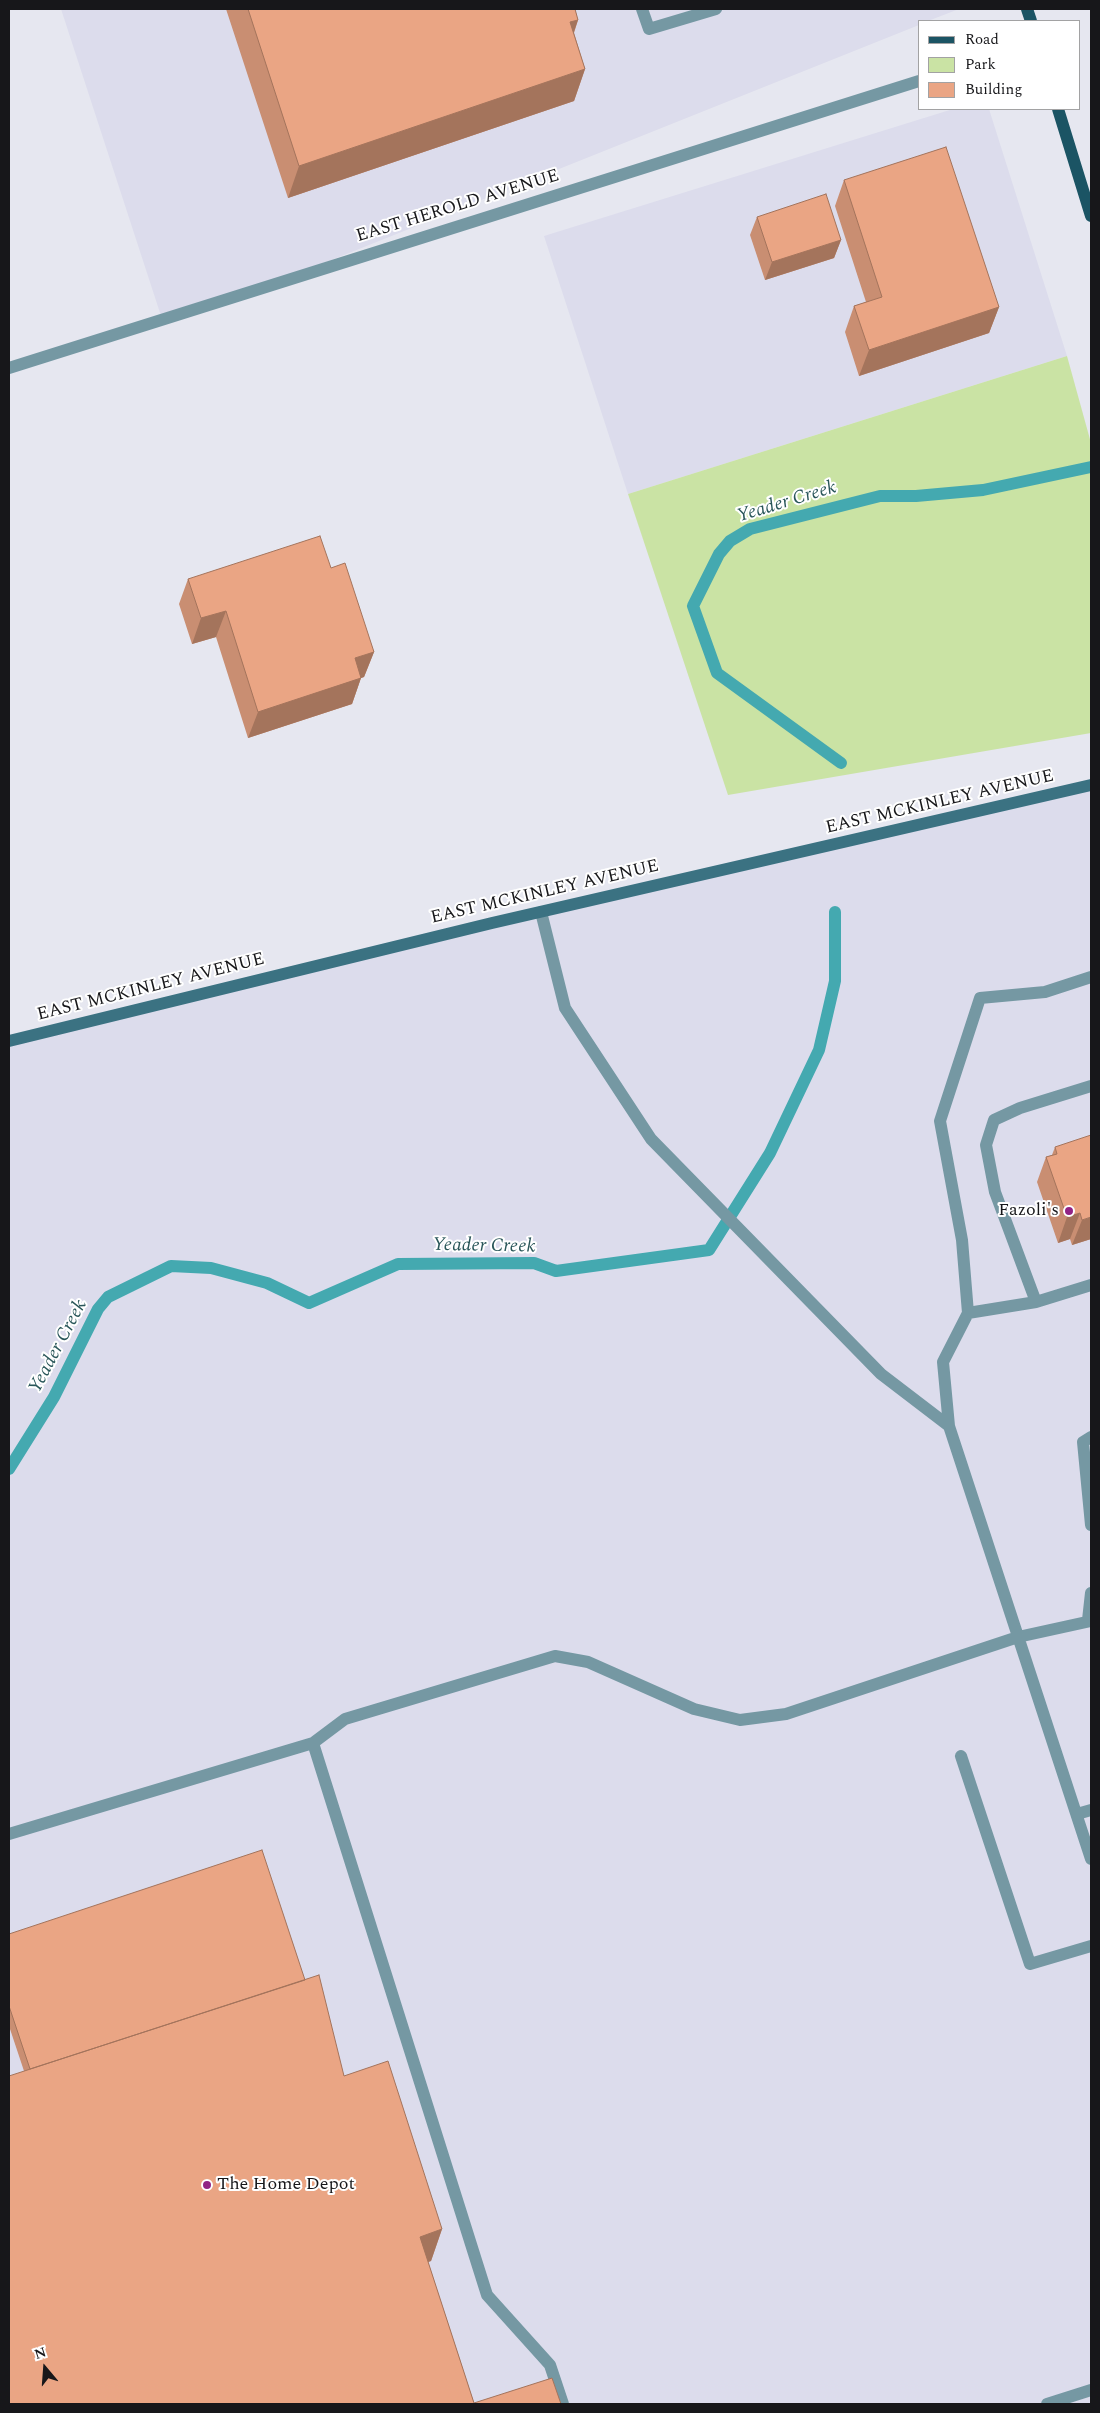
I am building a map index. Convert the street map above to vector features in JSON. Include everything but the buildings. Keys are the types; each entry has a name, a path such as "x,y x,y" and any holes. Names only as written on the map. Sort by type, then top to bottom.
{"main road":[{"path":"1058,110 1091,216"},
{"name":"EAST MCKINLEY AVENUE","path":"9,1041 541,912 1091,785"}],"street":[{"path":"642,9 649,29 716,9"},
{"name":"EAST HEROLD AVENUE","path":"9,368 918,81"},
{"path":"541,912 566,1008 651,1138 881,1374 948,1426"},
{"path":"1091,977 1045,992 980,998 940,1121 962,1240 968,1313 943,1362 948,1426 1091,1860"},
{"path":"1036,1302 995,1192 986,1145 994,1120 1020,1108 1091,1086"},
{"path":"968,1313 1036,1302 1091,1285"},
{"path":"1091,1437 1083,1442 1091,1525"},
{"path":"9,1834 313,1743 345,1719 555,1656 588,1662 694,1709 740,1720 786,1714 1018,1636 1090,1618 1091,1594"},
{"path":"313,1743 486,2295 550,2365 563,2404"},
{"path":"961,1756 1030,1964 1091,1946"},
{"path":"1077,1814 1091,1810"},
{"path":"1047,2404 1091,2390"}],"shaded area":[{"path":"61,9 959,9 931,20 918,20 918,25 269,285 162,319"},
{"path":"950,110 989,110 1067,356 628,494 544,236"},
{"path":"1091,785 1091,2404 9,2404 9,1041"}],"green space":[{"path":"1067,356 1091,443 1091,733 728,795 628,494"}],"waterway":[{"name":"Yeader Creek","path":"841,763 717,673 693,606 719,554 730,541 750,529 880,496 916,496 983,490 1091,467"},
{"name":"Yeader Creek","path":"9,1469 54,1397 98,1309 108,1297 171,1266 211,1268 267,1283 309,1303 398,1264 534,1263 556,1271 709,1250 770,1153 819,1050 835,981 835,912"}],"place":[{"name":"Fazoli's","path":"1069,1211"},
{"name":"The Home Depot","path":"207,2185"}]}
